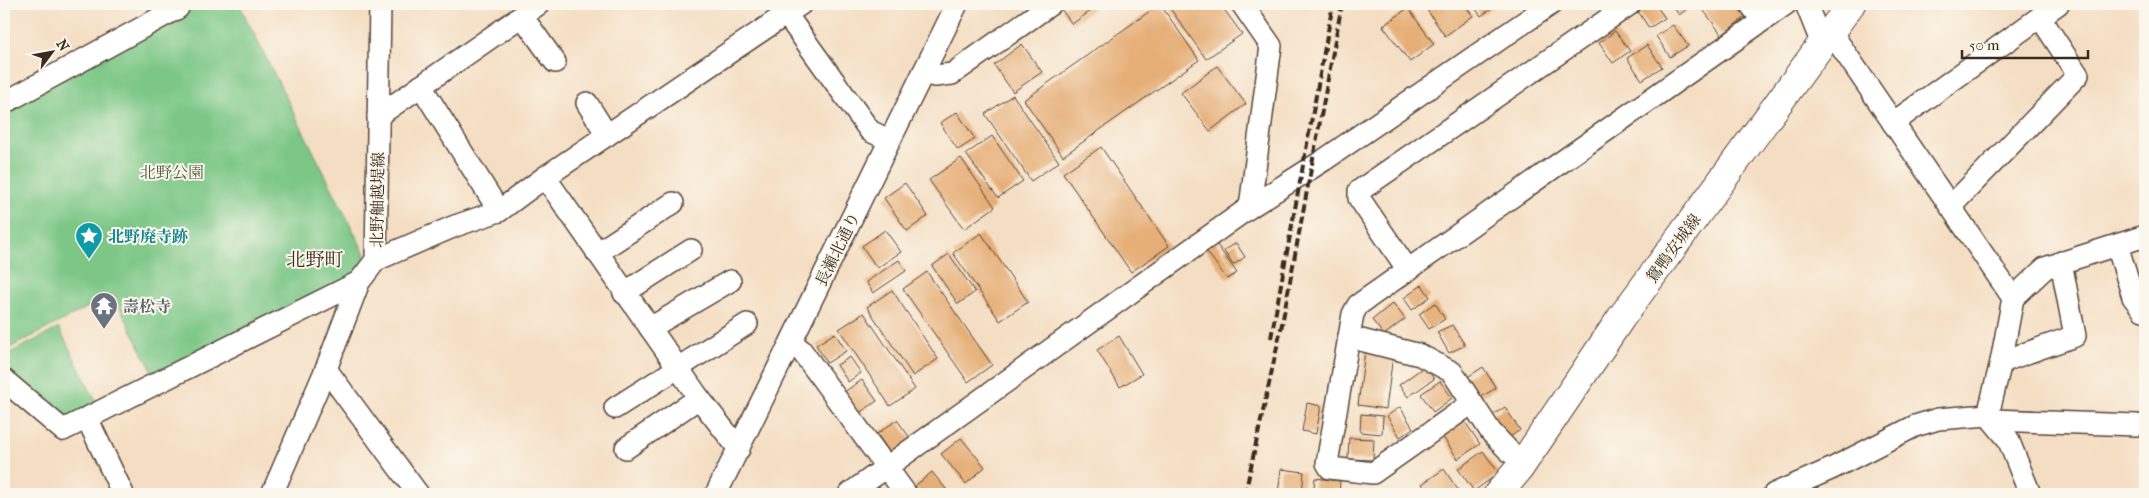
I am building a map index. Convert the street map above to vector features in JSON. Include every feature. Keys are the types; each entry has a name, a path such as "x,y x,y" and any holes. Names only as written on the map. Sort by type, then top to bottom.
{"main road":[{"name":"鴛鴨安城線","path":"1498,494 1525,461 1621,318 1851,4"}],"street":[{"path":"4,102 178,8 177,4"},
{"name":"北野舳越堤線","path":"272,494 326,369 359,282 376,260 380,4"},
{"path":"378,116 539,4"},
{"name":"長瀬北通り","path":"716,494 792,343 889,140 957,4"},
{"path":"923,73 935,76 952,74 1050,4"},
{"path":"1242,4 1271,46 1250,207"},
{"path":"849,494 1250,207 1324,160 1550,4"},
{"path":"1408,270 1359,198 1359,191 1630,4"},
{"path":"1472,403 1373,473 1330,468 1326,464 1353,314 1358,305 1756,12 1786,4"},
{"path":"1806,4 1826,38 1894,122 2013,298"},
{"path":"1894,122 2058,4"},
{"path":"376,260 454,226 499,211 545,176 794,9 870,131 889,140"},
{"path":"522,16 555,62"},
{"path":"1951,206 2078,75 2040,16"},
{"path":"421,86 499,211"},
{"path":"587,103 607,135"},
{"path":"545,176 624,293 699,398 739,449"},
{"path":"598,253 673,203"},
{"path":"1990,417 2013,298 2045,268 2145,236"},
{"path":"2117,245 2133,297 2143,310"},
{"path":"624,293 690,250"},
{"path":"2001,362 2075,336 2061,262"},
{"path":"650,328 730,281"},
{"path":"4,380 63,430 359,282"},
{"path":"616,408 677,367 747,324"},
{"path":"1349,337 1420,355 1452,372 1491,432 1510,452 1525,461"},
{"path":"792,343 800,350 888,467 906,494"},
{"path":"326,369 418,494"},
{"path":"626,448 699,398"},
{"path":"1990,417 2008,439 2030,494"},
{"path":"1774,494 1831,469 1916,426 1938,419 1990,417 2137,425"},
{"path":"88,418 122,494"}],"green space":[{"name":"北野公園","path":"204,4 239,4 364,252 366,265 354,278 156,379 113,294 4,351 4,106"},
{"path":"59,328 99,407 65,424 4,374 4,356"}],"building":[{"path":"1069,4 1092,4 1095,8 1072,24 1061,9"},
{"path":"1160,4 1199,60 1063,156 1024,100"},
{"path":"1167,4 1220,4 1242,34 1206,59"},
{"path":"1423,4 1464,4 1473,16 1445,36"},
{"path":"1472,4 1498,4 1481,16"},
{"path":"1642,4 1655,4 1665,18 1649,28 1636,8"},
{"path":"1671,4 1694,4 1679,15"},
{"path":"1705,4 1737,4 1746,16 1722,35 1701,7"},
{"path":"1408,8 1434,44 1410,62 1383,26"},
{"path":"1673,25 1688,46 1670,57 1656,36"},
{"path":"1615,31 1630,51 1613,63 1599,43"},
{"path":"1022,44 1042,72 1013,92 994,65"},
{"path":"1647,45 1662,67 1642,80 1627,58"},
{"path":"1217,66 1246,104 1210,131 1181,93"},
{"path":"1013,95 1059,162 1031,181 985,114"},
{"path":"957,112 975,139 958,150 940,123"},
{"path":"992,136 1023,181 998,198 966,154"},
{"path":"1101,147 1169,246 1131,272 1063,173"},
{"path":"961,158 995,207 964,229 929,180"},
{"path":"905,183 928,216 907,231 884,198"},
{"path":"885,230 901,252 877,268 862,246"},
{"path":"981,233 1028,302 1000,321 953,253"},
{"path":"1215,242 1237,273 1227,279 1205,249"},
{"path":"1236,243 1245,257 1233,265 1224,251"},
{"path":"949,254 975,292 958,304 932,266"},
{"path":"899,260 906,271 873,293 866,282"},
{"path":"927,272 992,365 968,382 903,289"},
{"path":"1422,285 1430,297 1412,310 1404,298"},
{"path":"892,290 938,359 913,376 867,307"},
{"path":"1393,303 1405,319 1384,335 1372,320"},
{"path":"1435,303 1445,319 1429,329 1419,314"},
{"path":"864,313 915,389 890,406 839,329"},
{"path":"1452,325 1465,345 1449,353 1437,332"},
{"path":"835,333 846,351 827,363 816,345"},
{"path":"1119,336 1142,374 1120,387 1097,350"},
{"path":"1365,351 1393,355 1386,409 1358,405"},
{"path":"850,357 861,373 848,382 837,365"},
{"path":"1425,366 1434,379 1408,397 1399,385"},
{"path":"1483,367 1496,388 1479,398 1466,378"},
{"path":"862,380 877,401 853,417 838,396"},
{"path":"1440,381 1452,398 1433,412 1421,394"},
{"path":"1307,403 1321,406 1316,434 1302,431"},
{"path":"1400,407 1413,428 1400,437 1387,416"},
{"path":"1505,407 1520,430 1506,440 1490,417"},
{"path":"1361,414 1383,416 1382,434 1360,432"},
{"path":"897,420 913,442 893,457 877,434"},
{"path":"1465,422 1480,444 1458,459 1443,437"},
{"path":"961,438 985,467 966,484 941,454"},
{"path":"1349,438 1374,439 1373,460 1348,459"},
{"path":"1483,451 1499,473 1474,491 1458,469"},
{"path":"1281,469 1304,472 1302,494 1278,494"},
{"path":"1444,469 1458,490 1451,494 1429,494 1422,484"},
{"path":"932,472 950,494 921,494 915,486"},
{"path":"1315,478 1340,481 1339,494 1313,494"}],"railway":[{"path":"1271,338 1333,4"},
{"path":"1245,494 1282,324 1342,4"}],"place":[{"name":"北野廃寺跡","path":"89,260"},
{"name":"壽松寺","path":"104,330"}],"district":[{"name":"北野町","path":"315,259"}]}
